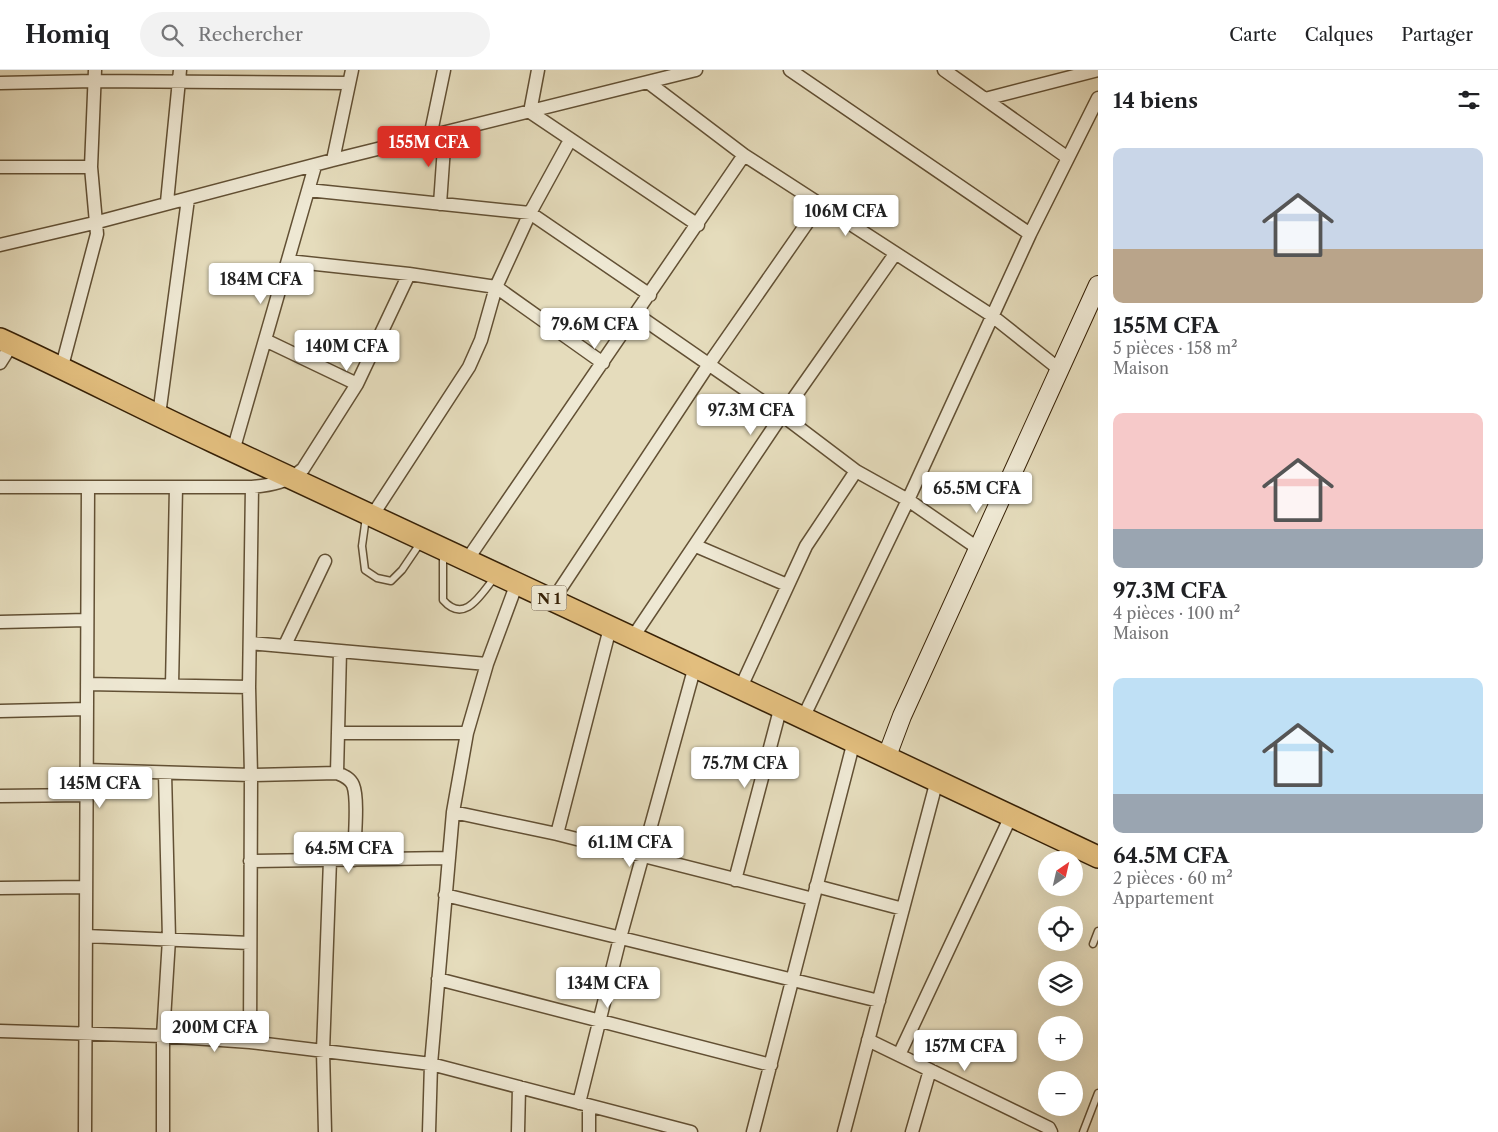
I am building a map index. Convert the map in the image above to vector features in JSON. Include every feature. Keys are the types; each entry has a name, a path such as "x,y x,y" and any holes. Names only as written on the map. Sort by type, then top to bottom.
{"highway":[{"name":"N 1","path":"6,342 62,366 233,451 610,628 741,687 1011,816 1095,852"}],"main road":[{"path":"887,756 902,716 1098,285"}],"street":[{"path":"333,160 352,70"},
{"path":"430,137 444,70"},
{"path":"530,112 538,70"},
{"path":"0,245 94,223 167,202 188,199 333,160 696,70"},
{"path":"790,70 1030,234"},
{"path":"944,70 1068,158"},
{"path":"985,99 1098,70"},
{"path":"0,83 20,76 95,75 266,76 349,83"},
{"path":"62,366 97,234 94,223 91,167 95,75"},
{"path":"167,202 180,76"},
{"path":"649,83 744,155 991,315 1059,369"},
{"path":"803,718 908,500 991,315 1098,98"},
{"path":"530,112 698,225"},
{"path":"440,204 445,133"},
{"path":"369,514 469,367 481,340 496,287 530,213 570,140"},
{"path":"467,560 698,225 744,155"},
{"path":"233,451 315,166"},
{"path":"0,167 91,167"},
{"path":"308,190 530,213 650,295"},
{"path":"159,415 188,199"},
{"path":"553,600 709,364 821,204"},
{"path":"633,637 696,546 782,414 895,254"},
{"path":"288,261 408,274 496,287 603,363"},
{"path":"0,487 252,487 271,485 292,478 303,469 357,384 408,274"},
{"path":"636,314 782,414 856,471 908,500 979,549"},
{"path":"265,340 357,384"},
{"path":"0,363 6,342"},
{"path":"741,687 787,584 817,528 856,471"},
{"path":"85,1132 88,487"},
{"path":"172,686 176,487"},
{"path":"250,1042 251,775 249,687 252,487"},
{"path":"696,546 787,584"},
{"path":"285,645 325,561"},
{"path":"429,1132 431,1064 453,812 467,732 488,664 507,578"},
{"path":"0,622 87,620"},
{"path":"556,834 610,628"},
{"path":"250,642 488,664"},
{"path":"337,773 340,651"},
{"path":"590,1132 584,1104 600,1021 620,938 695,666"},
{"path":"87,684 249,687"},
{"path":"735,880 781,706"},
{"path":"0,711 87,709"},
{"path":"339,733 467,732"},
{"path":"754,1132 854,741"},
{"path":"86,770 251,775 337,773 346,777 352,783 355,794 354,860"},
{"path":"163,1132 163,1036 169,939 165,773"},
{"path":"844,1132 937,780"},
{"path":"0,796 86,795"},
{"path":"453,812 556,834 813,899"},
{"path":"899,1055 1011,816"},
{"path":"250,861 448,858"},
{"path":"325,1132 324,1051 330,860"},
{"path":"816,886 903,909"},
{"path":"0,888 86,887"},
{"path":"445,896 879,1001"},
{"path":"86,936 250,943"},
{"path":"438,979 771,1065"},
{"path":"0,1031 163,1036 250,1042 431,1064 584,1104 662,1128 691,1132"},
{"path":"868,1040 1049,1128 1051,1132"},
{"path":"912,1132 930,1070"},
{"path":"518,1087 518,1132"}],"lane":[{"path":"369,514 362,546 365,570 377,578 391,582 423,540"},
{"path":"443,548 443,600 448,605 464,610 471,607 507,578"},
{"path":"1093,944 1098,931"},
{"path":"1082,1132 1098,1094"}]}
